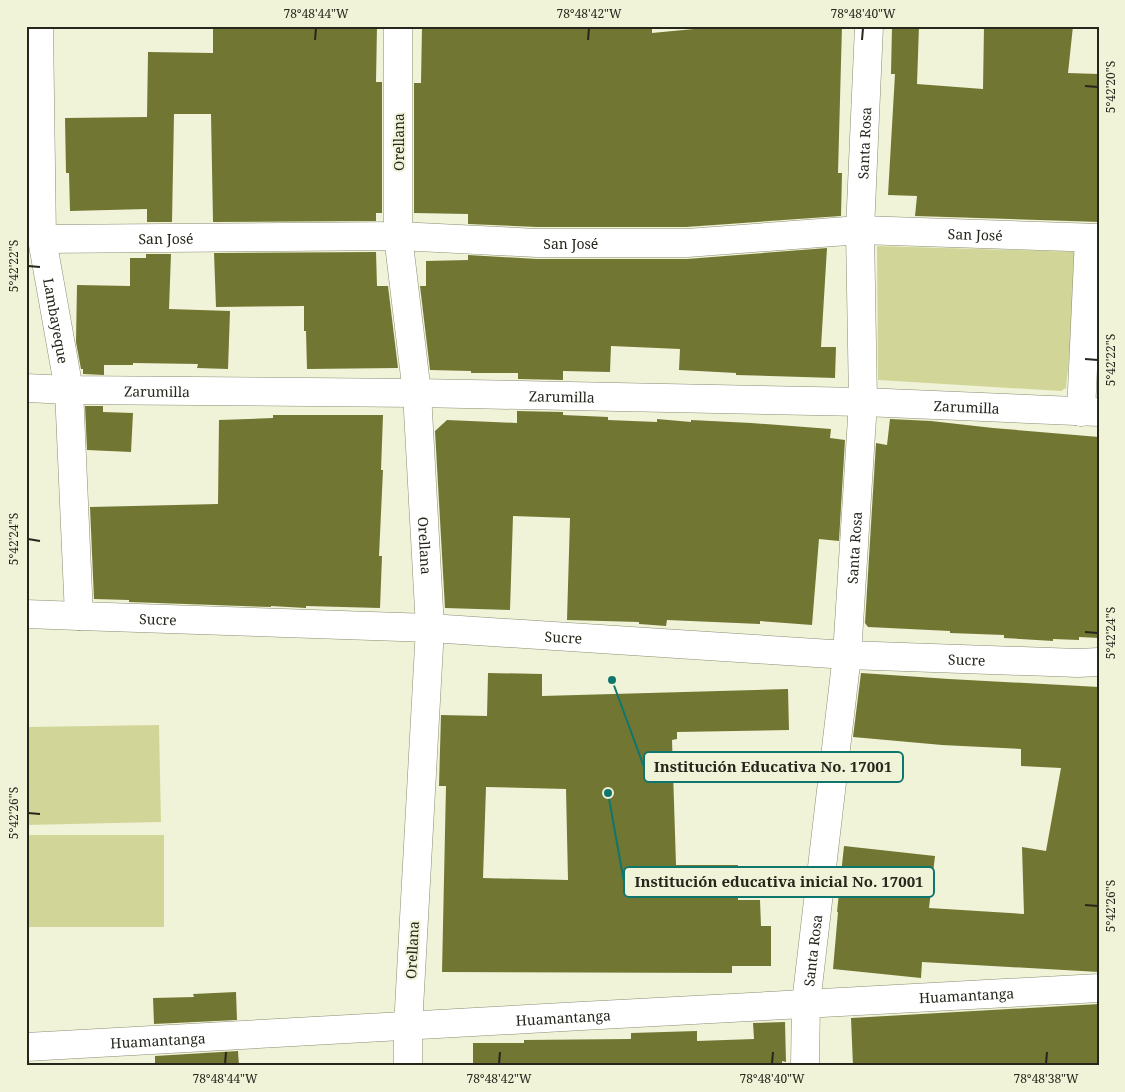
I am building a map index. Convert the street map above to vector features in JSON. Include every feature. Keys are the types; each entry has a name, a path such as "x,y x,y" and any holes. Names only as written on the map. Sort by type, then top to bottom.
{"street":[{"name":"Lambayeque","path":"39,26 42,239 68,390 79,616"},
{"name":"Orellana","path":"398,26 398,236 417,393 430,628 408,1027 408,1066"},
{"name":"Santa Rosa","path":"805,1066 806,1003 847,655 863,402 860,230 869,26"},
{"name":"San José","path":"42,239 398,236 537,243 687,244 860,230 1094,238"},
{"path":"1090,412 1094,238"},
{"name":"Zarumilla","path":"26,388 417,393 863,402 1090,412"},
{"name":"Sucre","path":"26,614 430,628 847,655 1099,662"},
{"name":"Huamantanga","path":"26,1047 1099,988"}],"green space":[{"path":"877,246 1080,252 1066,388 1061,391 878,380"},
{"path":"159,725 161,822 26,825 26,727"},
{"path":"26,835 164,835 164,927 26,927"}],"building":[{"path":"213,26 377,26 376,82 382,82 382,213 376,213 376,221 213,222 211,114 174,114 172,222 147,222 147,209 70,211 69,173 66,173 65,118 147,117 148,52 213,53"},
{"path":"422,26 652,26 652,33 725,26 842,26 838,173 842,173 841,216 686,227 537,227 468,224 468,214 414,213 414,83 421,83"},
{"path":"892,26 919,26 917,84 983,89 984,26 1073,26 1068,73 1098,74 1099,222 915,216 917,196 888,195 895,74 891,74"},
{"path":"827,248 821,347 836,347 835,378 736,375 736,373 679,370 680,349 611,346 610,372 563,371 563,380 518,379 518,373 471,373 471,371 430,370 420,286 426,286 426,261 468,260 468,255 537,259 687,259"},
{"path":"376,252 377,286 388,286 398,368 307,369 304,306 216,307 214,253"},
{"path":"146,254 171,254 169,309 230,311 228,369 197,368 198,364 133,363 133,365 104,365 104,375 83,374 76,342 77,285 130,286 130,258 146,258"},
{"path":"85,406 103,406 103,412 133,413 131,452 87,450"},
{"path":"517,411 563,412 563,415 608,417 608,420 657,422 657,419 691,422 691,420 831,429 830,438 845,440 839,541 819,539 812,625 760,621 760,624 667,620 666,626 639,624 639,622 567,620 570,518 513,516 510,610 445,608 435,431 447,420 517,423"},
{"path":"273,415 383,415 381,470 383,470 379,556 382,556 380,608 271,607 94,599 90,507 218,504 219,420 273,418"},
{"path":"890,419 931,421 1099,437 1099,638 1079,637 1079,640 1053,639 1053,641 1004,638 1004,635 868,627 865,623 876,443 887,445"},
{"path":"488,673 542,674 542,696 788,689 789,730 677,732 677,739 672,740 676,865 738,865 738,900 760,900 761,926 771,926 771,966 732,966 732,973 442,972 446,786 439,786 441,715 487,716","holes":["486,787 566,789 568,880 483,878"]},
{"path":"861,673 1099,687 1099,972 922,962 921,978 833,969 844,846 935,856 929,908 1024,914 1022,847 1046,851 1061,768 1021,766 1021,749 942,745 853,737"},
{"path":"236,992 237,1020 154,1024 153,998 194,997 193,994"},
{"path":"1099,1004 1099,1066 853,1066 851,1018"},
{"path":"785,1022 786,1062 782,1061 782,1066 473,1066 473,1043 524,1043 524,1040 631,1039 631,1033 697,1031 697,1041 754,1039 753,1023"},
{"path":"238,1051 239,1066 155,1066 155,1056"}],"place":[{"name":"Institución Educativa No. 17001","path":"612,680"},
{"name":"Institución educativa inicial No. 17001","path":"608,793"}]}
